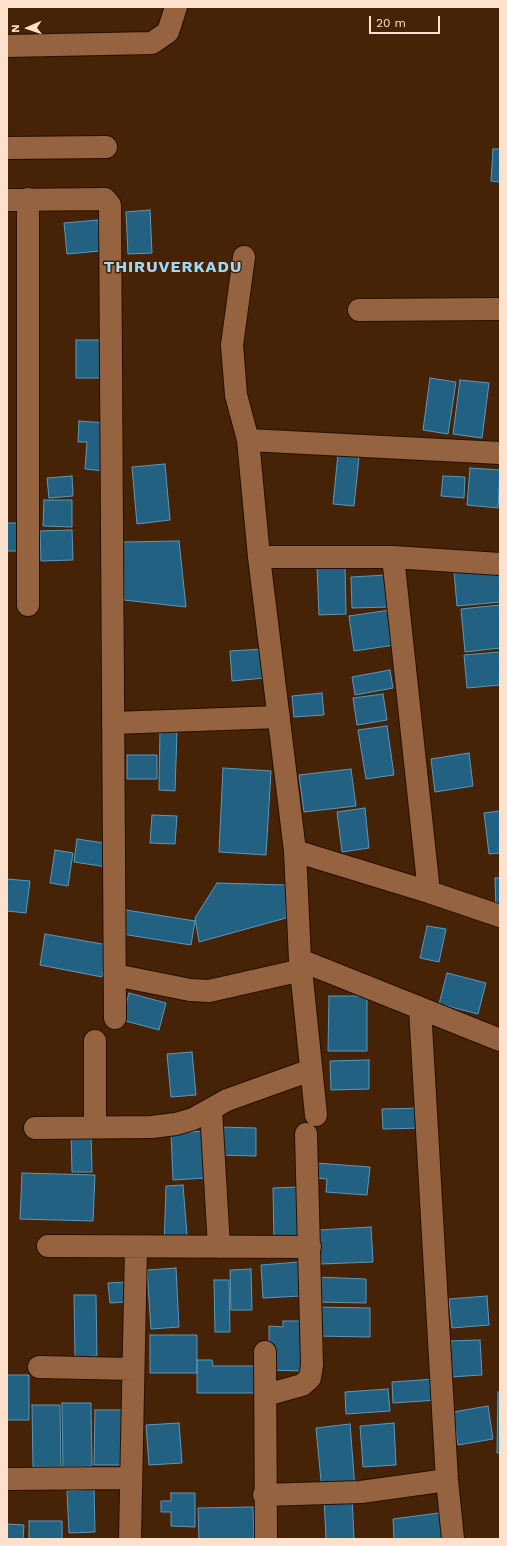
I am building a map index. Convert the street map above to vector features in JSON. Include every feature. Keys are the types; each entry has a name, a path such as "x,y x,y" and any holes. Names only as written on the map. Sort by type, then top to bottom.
{"street":[{"path":"7,46 152,43 168,32 176,7"},
{"path":"7,148 106,147"},
{"path":"28,605 17,199 105,199 110,205 115,975 114,1018"},
{"path":"244,257 232,345 236,395 248,440 259,557 295,851 301,965 316,1115"},
{"path":"359,310 500,309"},
{"path":"248,440 500,453"},
{"path":"259,557 393,557 500,564"},
{"path":"393,557 429,892"},
{"path":"113,723 279,717"},
{"path":"295,851 429,892 500,916"},
{"path":"115,975 190,990 208,991 301,965 420,1008 500,1040"},
{"path":"420,1008 447,1480 453,1539"},
{"path":"95,1041 95,1127"},
{"path":"35,1128 152,1127 176,1124 193,1119 212,1110 227,1100 311,1070"},
{"path":"212,1110 220,1247"},
{"path":"266,1394 302,1385 310,1378 312,1365 306,1134"},
{"path":"48,1246 310,1247"},
{"path":"130,1539 136,1247"},
{"path":"265,1352 266,1394 264,1495 266,1539"},
{"path":"39,1367 133,1369"},
{"path":"7,1479 131,1478"},
{"path":"264,1495 361,1492 447,1480"}],"building":[{"path":"493,149 500,149 500,182 491,181"},
{"path":"150,210 152,253 128,254 126,212"},
{"path":"98,220 100,251 67,254 64,223"},
{"path":"76,340 102,340 102,378 76,378"},
{"path":"430,378 456,382 448,434 423,430"},
{"path":"460,380 489,383 482,438 453,434"},
{"path":"79,421 107,423 104,471 85,469 87,442 78,442"},
{"path":"338,454 359,457 354,506 333,504"},
{"path":"165,464 170,520 137,524 132,467"},
{"path":"470,468 500,470 498,508 467,505"},
{"path":"72,476 73,496 49,498 47,478"},
{"path":"443,476 465,477 464,498 441,496"},
{"path":"44,500 72,500 72,527 43,526"},
{"path":"7,523 23,523 17,551 7,551"},
{"path":"72,530 73,560 41,561 40,531"},
{"path":"179,541 186,607 124,600 123,542"},
{"path":"345,566 346,614 319,615 317,567"},
{"path":"500,569 500,602 457,606 454,572"},
{"path":"387,575 389,607 352,608 351,577"},
{"path":"500,605 500,648 465,652 461,609"},
{"path":"390,610 395,645 354,651 349,616"},
{"path":"263,649 265,678 232,681 230,651"},
{"path":"500,652 500,685 467,688 464,655"},
{"path":"390,670 393,688 355,695 352,677"},
{"path":"322,693 324,715 294,717 292,696"},
{"path":"383,694 387,720 357,725 353,698"},
{"path":"387,726 394,775 366,779 358,730"},
{"path":"160,732 177,732 175,791 159,790"},
{"path":"469,753 473,786 435,792 431,759"},
{"path":"127,755 157,755 157,779 127,779"},
{"path":"223,768 271,771 266,855 219,852"},
{"path":"351,769 356,806 304,812 299,775"},
{"path":"365,808 369,848 342,852 337,812"},
{"path":"500,811 500,853 489,854 484,813"},
{"path":"152,815 177,816 175,844 150,843"},
{"path":"77,839 111,844 107,867 74,862"},
{"path":"55,850 73,853 68,886 50,883"},
{"path":"495,878 500,878 500,910 496,910"},
{"path":"7,879 30,881 26,913 7,911"},
{"path":"217,883 286,885 286,918 199,942 195,918"},
{"path":"126,910 195,921 191,945 122,934"},
{"path":"427,926 446,929 439,962 420,958"},
{"path":"45,934 108,945 102,977 40,965"},
{"path":"447,973 486,983 478,1014 439,1004"},
{"path":"129,993 166,1003 159,1030 122,1020"},
{"path":"329,996 367,996 367,1051 328,1051"},
{"path":"192,1052 196,1095 171,1097 167,1054"},
{"path":"369,1060 369,1089 331,1090 330,1061"},
{"path":"423,1108 424,1128 383,1129 382,1109"},
{"path":"218,1127 256,1128 256,1156 217,1155"},
{"path":"71,1131 91,1131 92,1172 72,1172"},
{"path":"204,1131 206,1178 173,1180 171,1133"},
{"path":"316,1163 370,1167 367,1195 326,1192 327,1179 315,1178"},
{"path":"22,1173 95,1175 93,1221 20,1219"},
{"path":"183,1185 188,1246 164,1247 166,1186"},
{"path":"299,1187 301,1241 274,1241 273,1188"},
{"path":"371,1227 373,1262 321,1264 319,1230"},
{"path":"299,1262 301,1296 263,1298 261,1265"},
{"path":"176,1268 179,1327 151,1329 147,1270"},
{"path":"251,1269 252,1310 231,1310 230,1270"},
{"path":"316,1277 366,1279 366,1303 315,1302"},
{"path":"214,1280 229,1280 230,1332 215,1332"},
{"path":"127,1282 128,1302 110,1303 108,1283"},
{"path":"74,1295 96,1295 97,1356 75,1357"},
{"path":"487,1296 489,1325 452,1328 449,1299"},
{"path":"316,1307 370,1308 370,1337 315,1336"},
{"path":"283,1321 304,1321 303,1371 269,1370 269,1326 283,1327"},
{"path":"150,1335 197,1335 197,1373 150,1373"},
{"path":"480,1340 482,1375 450,1377 449,1341"},
{"path":"197,1360 212,1360 213,1366 254,1366 254,1393 197,1393"},
{"path":"7,1375 29,1375 29,1420 7,1420"},
{"path":"435,1379 437,1400 393,1403 392,1382"},
{"path":"388,1389 390,1411 346,1414 345,1392"},
{"path":"498,1392 500,1392 500,1453 497,1453"},
{"path":"62,1403 91,1403 92,1466 63,1467"},
{"path":"32,1405 60,1405 61,1467 33,1467"},
{"path":"488,1406 493,1439 458,1445 453,1412"},
{"path":"95,1410 125,1410 124,1465 94,1465"},
{"path":"179,1423 182,1463 149,1465 146,1425"},
{"path":"394,1423 396,1465 363,1467 360,1426"},
{"path":"350,1424 355,1488 322,1491 316,1428"},
{"path":"94,1489 95,1532 69,1533 67,1491"},
{"path":"171,1493 195,1493 195,1527 171,1526 171,1512 161,1512 161,1501 171,1501"},
{"path":"352,1495 354,1539 326,1539 324,1497"},
{"path":"253,1507 254,1539 199,1539 198,1508"},
{"path":"439,1513 443,1539 394,1539 393,1519"},
{"path":"29,1521 62,1521 62,1539 29,1539"},
{"path":"7,1524 24,1525 23,1539 7,1539"}],"district":[{"name":"THIRUVERKADU","path":"173,267"}]}
